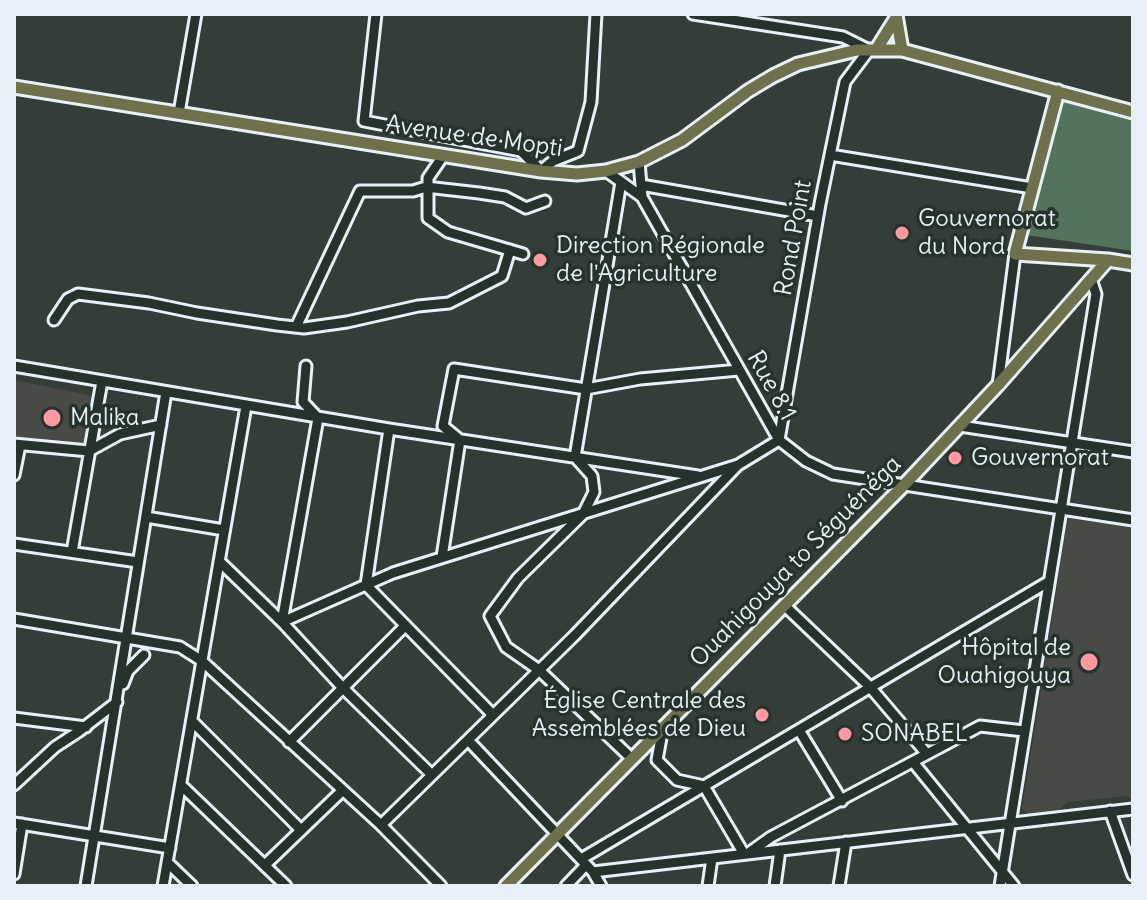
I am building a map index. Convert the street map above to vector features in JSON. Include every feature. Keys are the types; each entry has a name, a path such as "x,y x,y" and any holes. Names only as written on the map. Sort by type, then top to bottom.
{"main road":[{"path":"872,50 896,16"},
{"path":"896,16 902,50"},
{"name":"Avenue de Mopti","path":"14,87 443,156 577,174 606,171 639,162 682,140 773,76 798,64 834,54 902,50 1133,112"},
{"path":"1058,91 1015,254 1133,264"},
{"name":"Ouahigouya to Séguénéga","path":"506,886 905,484 998,385 1108,260"}],"street":[{"path":"179,113 196,14"},
{"path":"376,14 364,121 521,151 541,171 553,161 578,151 591,102 596,14"},
{"path":"693,14 843,37 872,50"},
{"name":"Rond Point","path":"779,440 845,82 872,50"},
{"path":"830,155 1032,188"},
{"path":"443,156 431,170 426,187 428,218 448,232 523,254"},
{"name":"Rue 8.1","path":"639,162 642,197 779,440 806,461 833,474 1133,520"},
{"name":"Rue 8.1","path":"606,171 642,197"},
{"path":"575,457 621,182"},
{"path":"641,185 818,216"},
{"path":"296,327 360,191 413,191 426,187 505,197 526,208 545,201"},
{"path":"54,320 68,299 78,294 296,327 347,322 418,306 449,303 502,276 510,250"},
{"path":"998,385 1015,254"},
{"path":"1000,886 1096,294 1091,279"},
{"path":"14,366 318,418 701,477"},
{"path":"306,366 303,402 318,418"},
{"path":"460,440 443,426 454,369 586,389 640,379 739,370"},
{"path":"72,552 102,381"},
{"path":"86,886 166,392"},
{"path":"163,886 246,406"},
{"path":"282,622 318,418"},
{"path":"14,475 17,444 89,451 120,434 161,425"},
{"path":"960,426 1133,452"},
{"path":"366,585 389,429"},
{"path":"442,557 460,440"},
{"path":"282,622 393,573 738,465 779,440"},
{"path":"575,457 592,476 594,492 583,514 518,578 490,616 506,647 539,670 631,758"},
{"path":"381,825 539,670 738,465"},
{"path":"146,517 224,530"},
{"path":"14,544 138,562"},
{"path":"219,561 432,775"},
{"path":"566,886 587,865 704,786 1048,582"},
{"path":"366,585 493,715"},
{"path":"784,605 870,687 927,754"},
{"path":"14,619 180,647 202,661 381,825 441,886"},
{"path":"289,742 405,626"},
{"path":"14,785 55,747 116,705 128,671 144,655"},
{"path":"14,718 86,727"},
{"path":"192,721 301,830"},
{"path":"664,726 657,760 677,780 704,786 747,853"},
{"path":"747,853 771,837 980,726 1024,731"},
{"path":"799,730 842,801"},
{"path":"468,740 587,865 601,886"},
{"path":"913,762 1014,886"},
{"path":"181,785 286,886"},
{"path":"265,865 342,791"},
{"path":"587,865 712,858 1133,809"},
{"path":"1110,811 1133,875"},
{"path":"14,874 18,823 170,848"},
{"path":"839,886 846,842"},
{"path":"775,886 780,850"},
{"path":"708,886 712,858"},
{"path":"167,862 192,886"}],"shaded area":[{"name":"Malika","path":"14,380 93,396 85,445 76,453 14,441"},
{"name":"Hôpital de Ouahigouya","path":"1068,518 1133,528 1133,800 1127,796 1067,802 1059,810 1028,814 1022,808"}],"green space":[{"path":"1060,100 1133,119 1133,251 1026,235"}],"place":[{"name":"Gouvernorat du Nord","path":"902,233"},
{"name":"Direction Régionale de l'Agriculture","path":"540,260"},
{"name":"Malika","path":"52,418"},
{"name":"Gouvernorat","path":"955,458"},
{"name":"Hôpital de Ouahigouya","path":"1089,662"},
{"name":"Église Centrale des Assemblées de Dieu","path":"762,715"},
{"name":"SONABEL","path":"845,734"}]}
